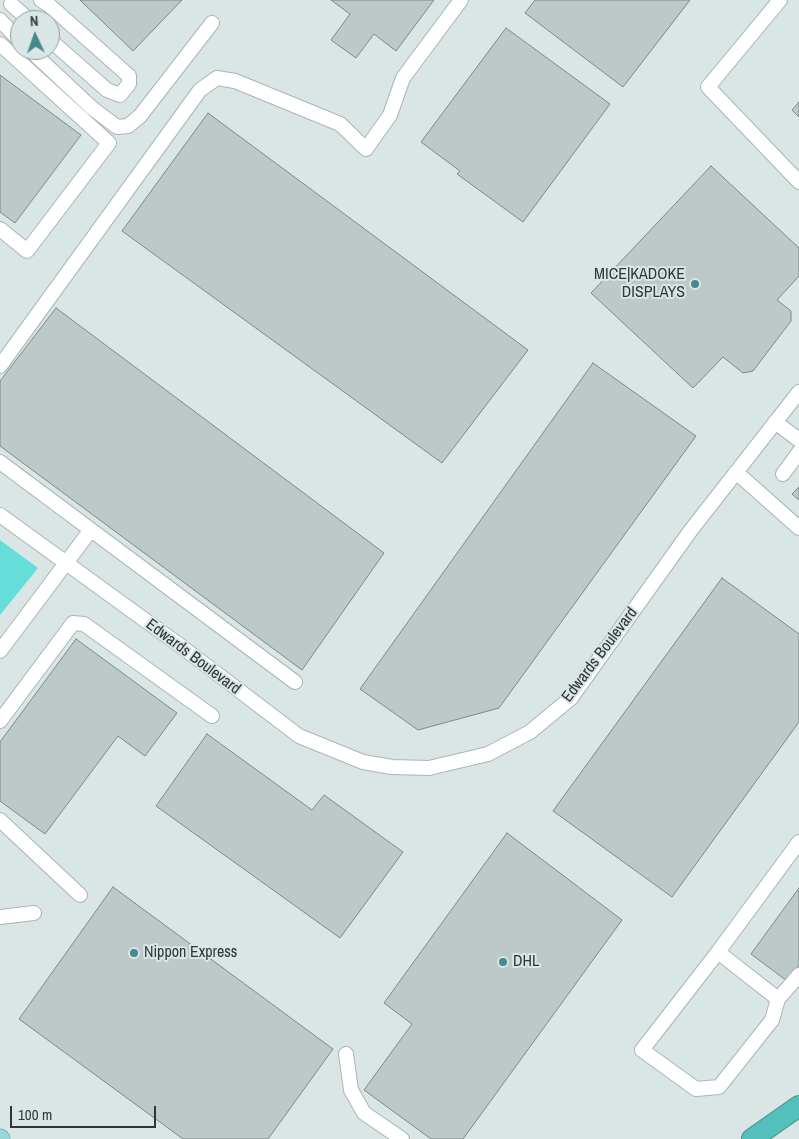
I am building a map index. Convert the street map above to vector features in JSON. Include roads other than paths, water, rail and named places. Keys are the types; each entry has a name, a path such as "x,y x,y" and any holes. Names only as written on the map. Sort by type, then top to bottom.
{"highway":[{"path":"752,1139 799,1106"}],"street":[{"path":"41,0 56,10"},
{"path":"0,366 200,90 217,78 235,81 340,124 366,149 390,115 403,78 461,0"},
{"path":"780,0 708,87 799,182"},
{"path":"60,14 129,76 129,84 120,94 107,90 60,49"},
{"path":"0,20 10,30"},
{"path":"41,60 104,118 117,127 128,126 140,116 212,23"},
{"path":"0,44 109,143 27,251 0,229"},
{"name":"Edwards Boulevard","path":"0,515 66,565 182,647 300,736 363,762 428,768 488,754 530,732 571,698 690,530 799,392"},
{"path":"775,422 799,440"},
{"path":"783,474 799,452"},
{"path":"0,462 90,531 296,682"},
{"path":"736,472 799,528"},
{"path":"0,651 90,531"},
{"path":"0,720 73,623 84,624 212,716"},
{"path":"0,820 80,895"},
{"path":"799,842 718,952 642,1050 696,1089 718,1087 772,1020 778,999 799,975"},
{"path":"0,917 34,913"},
{"path":"718,952 778,999"},
{"path":"346,1054 351,1090 364,1113 402,1139"}],"place":[{"name":"MICE|KADOKE DISPLAYS","path":"695,284"},
{"name":"Nippon Express","path":"134,953"},
{"name":"DHL","path":"503,962"}]}
